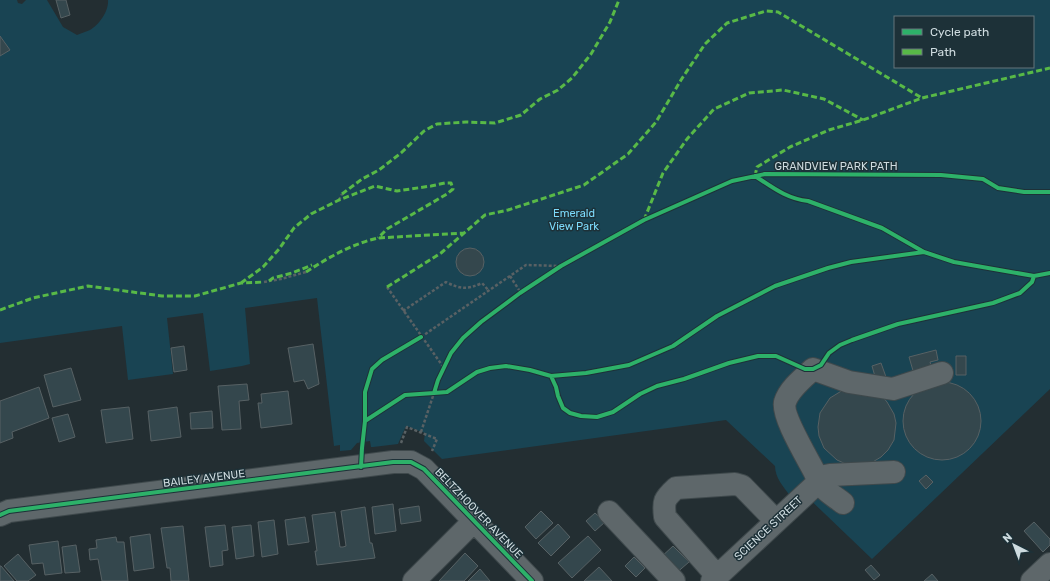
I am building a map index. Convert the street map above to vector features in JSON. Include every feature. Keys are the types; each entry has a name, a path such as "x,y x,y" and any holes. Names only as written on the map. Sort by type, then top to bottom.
{"street":[{"path":"843,502 826,490 821,479 815,473 786,416 785,403 789,394 800,380 813,369 849,382 893,388 942,373"},
{"name":"BAILEY AVENUE","path":"0,515 9,511 410,464"},
{"name":"BELTZHOOVER AVENUE","path":"410,464 474,521 532,581"},
{"path":"821,479 830,475 894,472"},
{"name":"SCIENCE STREET","path":"714,578 821,479"},
{"path":"714,578 665,517 664,506 666,498 676,488 735,484 742,486 776,521"},
{"path":"609,512 674,581"},
{"path":"414,581 474,521"},
{"path":"1032,581 1050,564"}],"path":[{"path":"339,200 342,194"},
{"path":"556,270 567,262"},
{"path":"415,341 526,265 561,266"},
{"path":"264,282 306,272"},
{"path":"510,276 521,293"},
{"path":"403,311 446,282 458,288 474,287 482,283 488,291"},
{"path":"387,287 444,368"},
{"path":"515,298 527,289"},
{"path":"441,374 446,363"},
{"path":"421,432 436,386"},
{"path":"427,394 440,392"},
{"path":"407,427 437,439 410,464 407,427"}],"green space":[{"name":"Emerald View Park","path":"0,0 17,0 18,3 22,4 26,0 47,0 63,27 77,35 90,30 100,21 107,9 108,0 1050,0 1050,389 872,559 800,490 790,496 776,474 775,466 726,420 442,459 424,441 425,433 406,426 398,444 371,447 370,441 357,443 351,450 340,451 340,445 334,446 317,298 245,308 250,364 210,371 203,313 167,318 173,374 128,380 122,326 0,343"}],"building":[{"path":"56,0 66,0 70,15 61,18"},
{"path":"0,36 10,50 0,56"},
{"path":"470,248 480,252 484,262 480,272 470,276 460,272 456,262 460,252"},
{"path":"313,344 319,384 308,389 304,380 294,382 288,348"},
{"path":"184,346 187,370 174,372 171,348"},
{"path":"936,350 938,360 930,362 932,369 914,374 909,357"},
{"path":"956,356 966,356 966,375 956,375"},
{"path":"881,363 886,377 876,380 872,366"},
{"path":"71,368 81,400 53,407 44,375"},
{"path":"942,382 957,385 969,394 978,406 981,421 978,436 969,448 957,457 942,460 927,457 915,448 906,436 903,421 906,406 915,394 927,385"},
{"path":"247,384 249,400 239,401 241,429 222,430 218,386"},
{"path":"39,387 49,418 12,432 13,438 0,443 0,401"},
{"path":"843,390 882,396 894,414 896,423 894,440 888,450 881,457 871,463 846,464 837,460 824,448 819,436 818,427 820,413 830,398"},
{"path":"288,391 292,424 261,428 258,403 262,403 261,394"},
{"path":"129,407 133,439 106,443 101,410"},
{"path":"177,407 181,437 151,441 148,411"},
{"path":"212,411 213,428 191,429 190,413"},
{"path":"68,414 75,437 59,442 52,418"},
{"path":"926,475 933,482 926,489 919,481"},
{"path":"393,504 396,531 375,534 372,507"},
{"path":"419,506 421,521 401,524 399,509"},
{"path":"365,507 370,543 372,543 375,558 317,565 315,551 317,551 312,515 335,512 340,547 343,547 346,546 341,511"},
{"path":"541,511 553,523 536,539 525,527"},
{"path":"595,513 605,522 595,531 586,521"},
{"path":"305,517 309,542 288,545 285,520"},
{"path":"274,520 278,554 262,557 258,522"},
{"path":"1034,522 1050,539 1050,545 1043,552 1024,531"},
{"path":"558,524 570,537 551,556 538,543"},
{"path":"225,525 228,550 222,551 223,565 210,567 205,527"},
{"path":"251,525 254,556 236,559 232,527"},
{"path":"183,526 189,581 171,581 170,568 167,568 161,528"},
{"path":"150,534 154,568 134,571 130,537"},
{"path":"588,536 601,550 572,578 558,563"},
{"path":"116,537 117,542 124,542 128,581 102,581 98,559 90,560 89,549 97,548 96,540"},
{"path":"58,541 62,573 45,575 43,563 32,564 29,545"},
{"path":"76,545 80,572 65,573 62,547"},
{"path":"673,546 689,562 674,575 659,559"},
{"path":"465,553 478,566 464,581 439,581"},
{"path":"18,554 36,575 28,581 17,581 4,566"},
{"path":"634,557 645,568 636,577 625,566"},
{"path":"871,565 880,575 874,580 865,570"},
{"path":"1,566 14,581 0,581"},
{"path":"599,567 612,581 584,581"},
{"path":"480,569 490,581 468,581"},
{"path":"932,574 938,581 924,581"}],"marked path":[{"path":"342,194 362,179 379,170 401,153 424,131 437,124 466,122 495,123 521,115 540,99 558,90 572,78 591,54 610,22 619,0"},
{"path":"387,287 441,253 485,215 508,210 584,185 628,154 656,122 705,44 727,23 766,11 778,12 922,98"},
{"path":"755,176 757,167 790,147 829,130 863,120 922,98 1050,68"},
{"path":"644,220 663,173 687,139 714,109 749,93 783,90 824,99 863,120"},
{"path":"241,283 263,267 279,249 294,228 311,214 339,200 375,186 397,191 451,183 453,189 447,194 387,229 378,238"},
{"path":"306,272 341,252 378,238 464,233"},
{"path":"269,281 273,278 292,273 312,265"},
{"path":"0,310 33,298 88,286 162,296 195,296 241,283 264,282"}],"cycle path":[{"name":"GRANDVIEW PARK PATH","path":"365,421 405,395 434,393 438,380 451,353 463,338 481,322 520,293 561,266 644,220 732,181 765,174 941,175 983,179 998,188 1024,192 1050,192"},
{"path":"755,176 793,198 808,201 882,228 924,252"},
{"path":"434,393 447,392 477,372 490,368 506,366 530,370 551,376 586,373 629,365 673,346 717,316 775,286 828,268 851,262 924,252 954,262 1034,276 1050,273"},
{"path":"551,376 563,408 570,413 581,416 597,417 613,412 640,394 657,386 684,379 729,363 758,356 776,356 805,369 813,369 821,365 829,353 840,345 898,324 993,303 1020,293 1032,282 1034,276"},
{"path":"361,467 365,421 365,392 372,369 382,360 421,337"},
{"path":"0,515 9,511 393,462 411,462 424,469 532,581"}]}
